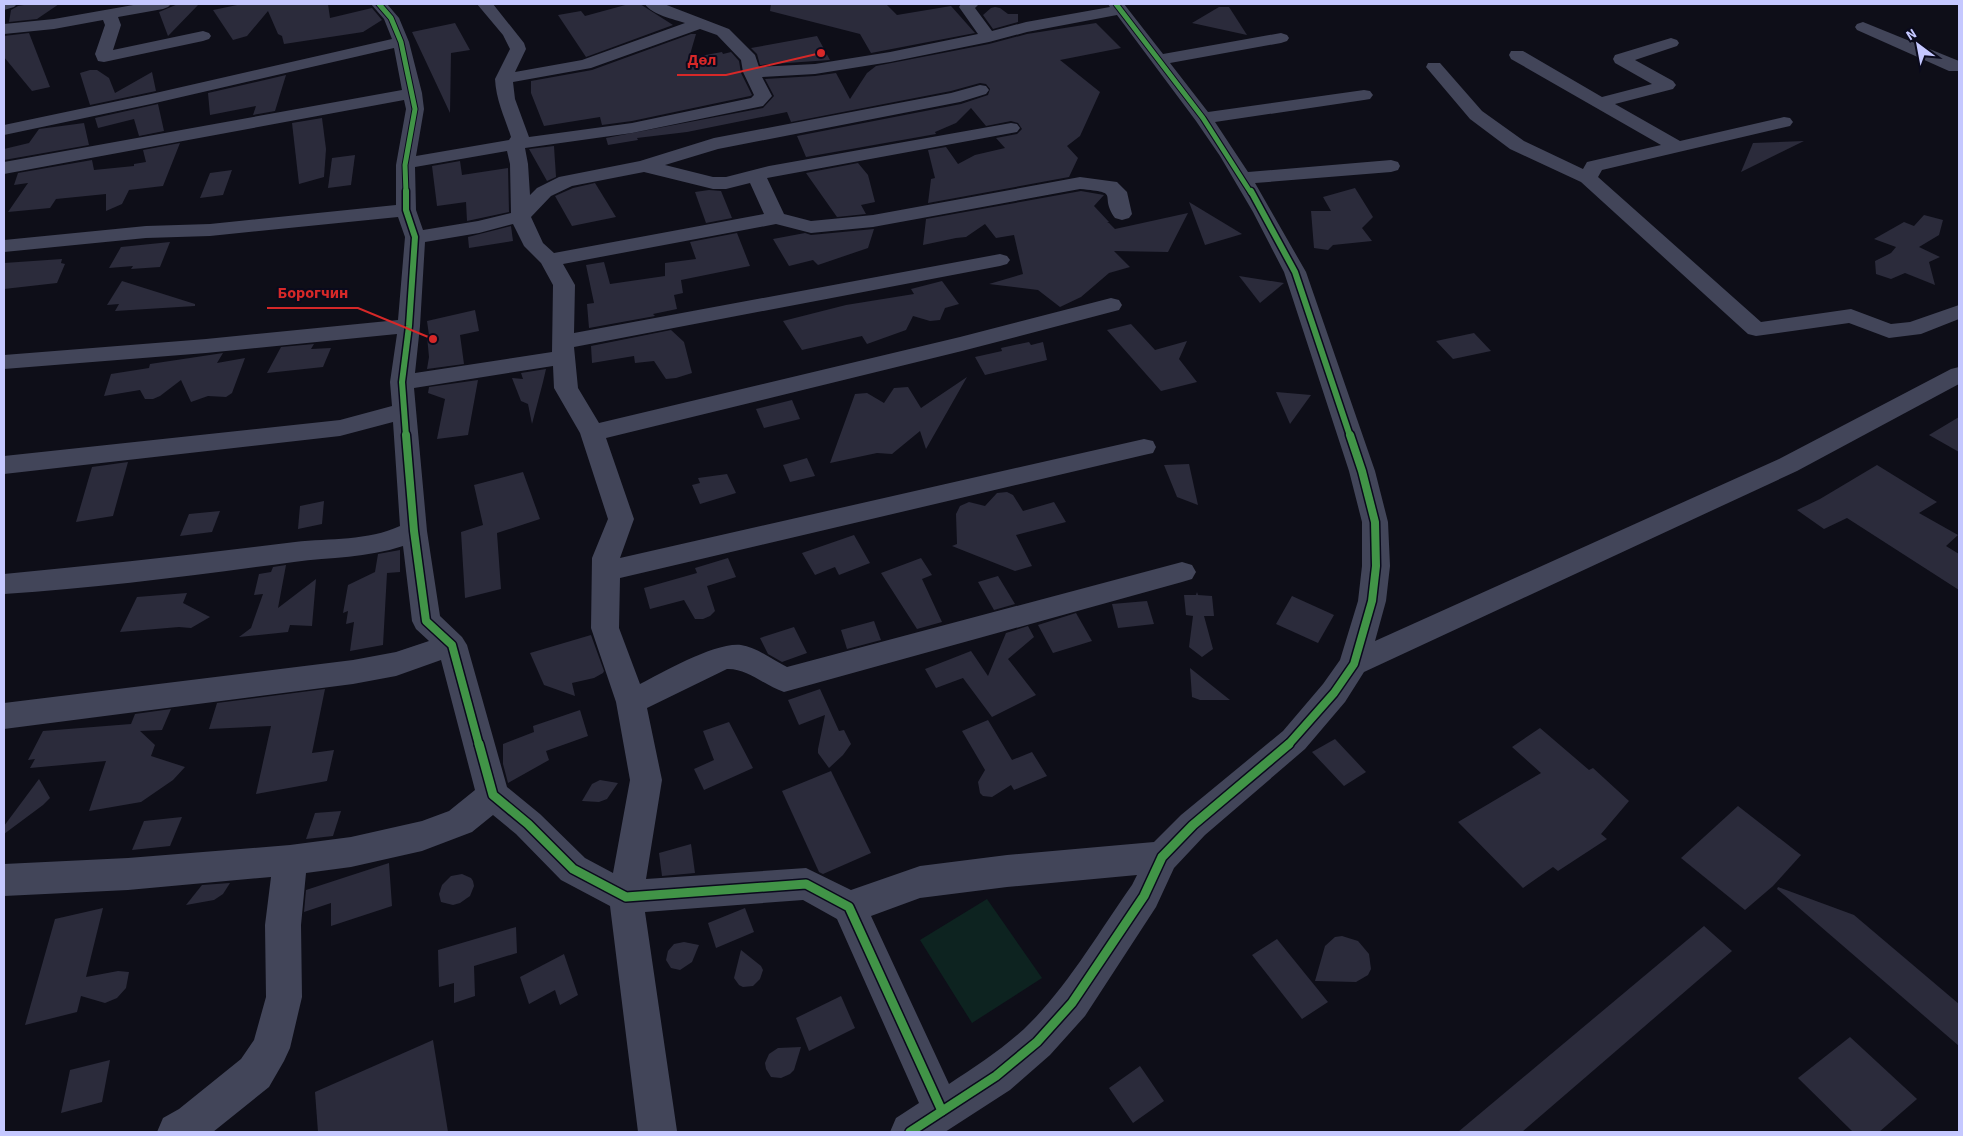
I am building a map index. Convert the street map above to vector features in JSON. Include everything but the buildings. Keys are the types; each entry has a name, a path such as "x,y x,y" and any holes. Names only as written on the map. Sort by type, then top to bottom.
{"street":[{"path":"4,5 9,4"},
{"path":"4,29 54,24 163,4"},
{"path":"379,4 391,18 401,42 415,110 407,163 406,210 415,236 409,326 402,382 414,531 426,621 452,645 493,795 528,824 573,869 626,897 806,884 849,907 942,1111"},
{"path":"485,4 504,28 516,39 518,49 504,79 506,98 517,123 520,138 515,144"},
{"path":"407,163 515,144 571,138 632,128 757,102 763,96 752,72 749,59 723,32 701,22 664,10 654,4"},
{"path":"971,4 967,7 989,37"},
{"path":"752,72 857,63 989,37 1119,7 1203,118 1243,178 1296,272 1362,471 1374,522 1376,566 1372,601 1354,664 1334,693 1294,740 1193,824 1162,858 1144,896 1072,1003 1037,1042 996,1076 910,1132"},
{"path":"109,14 112,25 103,54 104,57 202,36"},
{"path":"504,79 585,64 623,52 701,22"},
{"path":"1862,27 1959,66"},
{"path":"1158,60 1281,38"},
{"path":"4,130 152,99 401,42"},
{"path":"1598,103 1667,85 1620,59 1671,43"},
{"path":"1517,55 1678,147"},
{"path":"1434,67 1476,115 1517,145 1588,178 1756,329 1851,316 1889,331 1913,328 1959,312"},
{"path":"415,236 479,227 521,216 544,192 566,181 643,166 714,144 870,112 898,110 980,90"},
{"path":"4,168 413,93"},
{"path":"1203,118 1364,95"},
{"path":"1588,178 1594,166 1784,122"},
{"path":"643,166 713,184 726,183 756,175 1011,128"},
{"path":"515,144 519,164 521,216 534,246 550,260 564,285 566,388 592,433 621,519 606,558 605,628 631,702 646,780 626,897 654,1132"},
{"path":"1243,178 1391,166"},
{"path":"756,175 776,218"},
{"path":"550,260 776,218 811,227 873,220 1080,183 1110,186 1117,192 1122,214"},
{"path":"4,246 146,232 210,230 406,210"},
{"path":"402,382 1000,260"},
{"path":"592,433 962,344 1111,305"},
{"path":"4,362 162,351 409,326"},
{"path":"1354,664 1788,465 1959,374"},
{"path":"4,465 340,428 405,411"},
{"path":"606,571 1144,447"},
{"path":"4,584 201,566 350,547 397,540 414,531"},
{"path":"631,702 723,658 741,657 784,680 1182,572"},
{"path":"4,716 353,672 396,664 452,645"},
{"path":"4,880 128,874 290,860 351,852 422,836 460,822 493,795"},
{"path":"849,907 920,882 1007,871 1162,858"},
{"path":"177,1132 193,1123 255,1073 271,1048 284,997 283,925 290,860"}],"green space":[{"path":"987,899 1042,978 972,1023 920,940"}],"cycle path":[{"path":"379,4 391,18 401,42 415,109 405,165 406,210 415,237 409,326 402,382 414,531 426,621 452,645 493,795 528,824 573,869 626,897 806,884 849,907 942,1111"},
{"path":"910,1132 996,1076 1037,1042 1072,1003 1144,896 1162,857 1193,825 1294,740 1334,693 1354,664 1372,601 1376,566 1375,522 1362,471 1295,272 1263,212 1229,156 1203,118 1116,4"}],"place":[{"name":"Дөл","path":"821,53"},
{"name":"Борогчин","path":"433,339"}]}
